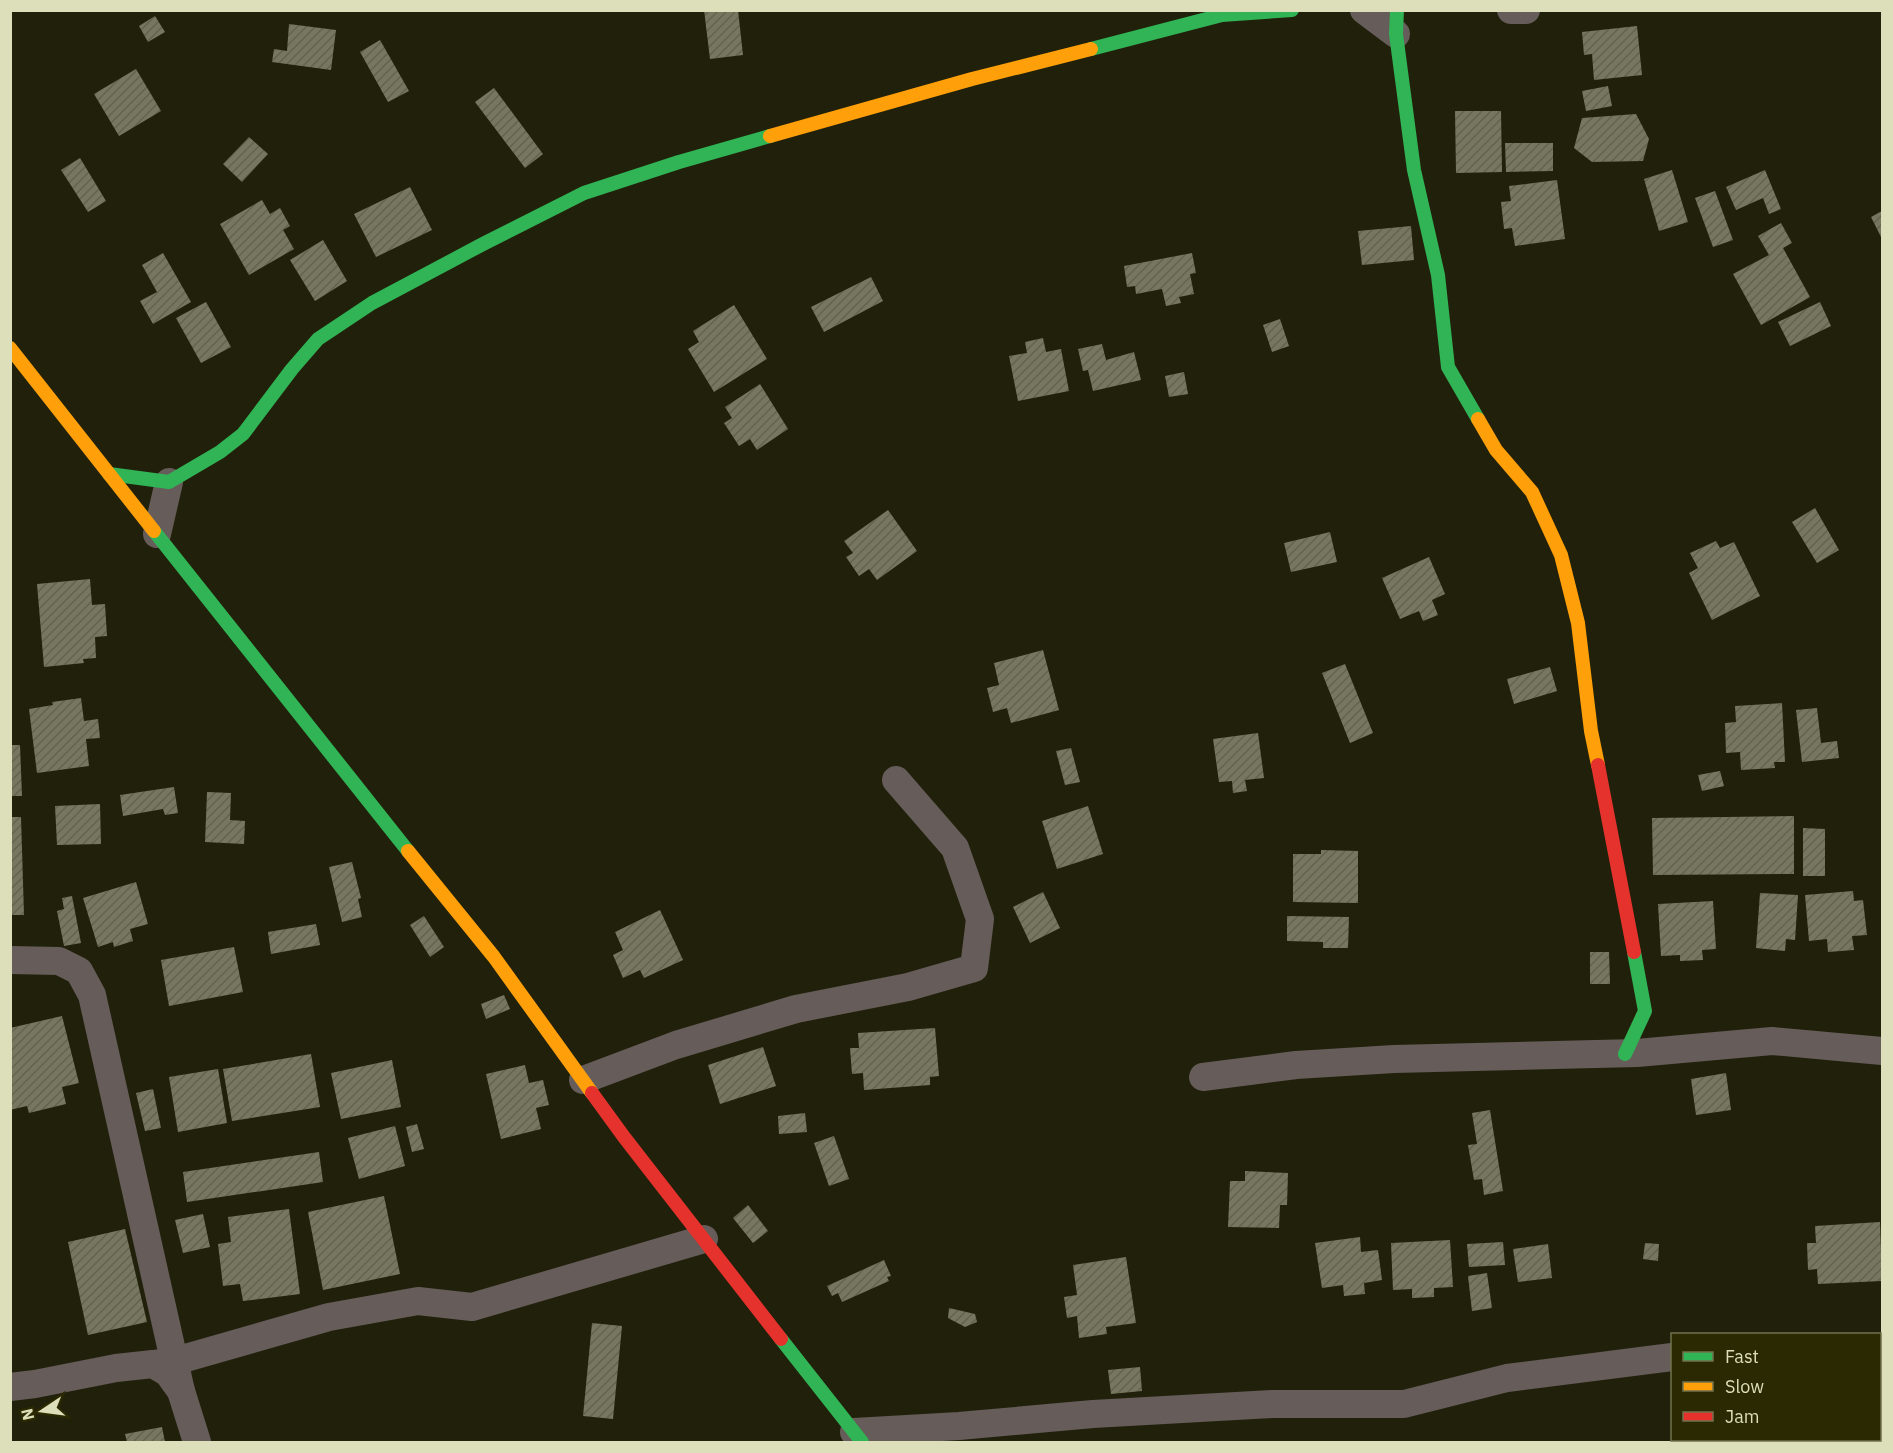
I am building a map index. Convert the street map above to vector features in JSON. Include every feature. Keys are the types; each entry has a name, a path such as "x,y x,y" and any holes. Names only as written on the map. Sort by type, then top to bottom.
{"street":[{"path":"109,474 169,482 220,452 243,434 292,369 318,339 372,303 584,194 679,162 982,76 1222,15 1292,10"},
{"path":"1364,10 1397,22 1414,170 1438,275 1448,367 1496,450 1532,492 1561,555 1578,623 1590,730 1645,1011 1671,1050"},
{"path":"1511,10 1526,10"},
{"path":"10,348 494,957 672,1199 858,1437 1093,1414 1272,1404 1404,1404 1506,1378 1671,1357"},
{"path":"158,534 169,482"},
{"path":"583,1080 676,1045 796,1009 908,987 974,968 980,919 956,848 896,780"},
{"path":"10,960 59,961 79,971 92,995 164,1363 168,1373 181,1390 197,1443"},
{"path":"1625,1054 1645,1011"},
{"path":"1203,1077 1296,1065 1394,1059 1625,1054 1772,1041 1882,1051"},
{"path":"652,1255 671,1229 672,1199"},
{"path":"10,1387 116,1368 164,1363 340,1315 418,1301 472,1307 704,1239"}],"building":[{"path":"704,10 738,10 743,55 710,59"},
{"path":"155,16 165,32 148,42 139,26"},
{"path":"289,24 336,30 331,70 272,62 274,49 287,51"},
{"path":"1637,26 1642,75 1594,80 1592,54 1584,55 1582,32"},
{"path":"380,40 409,91 388,102 360,52"},
{"path":"136,69 161,111 119,136 94,94"},
{"path":"1608,86 1612,106 1586,111 1582,91"},
{"path":"494,88 543,154 525,168 475,102"},
{"path":"1455,111 1501,111 1502,172 1456,173"},
{"path":"1636,114 1649,139 1643,161 1592,162 1574,148 1582,118"},
{"path":"249,137 268,154 242,182 223,164"},
{"path":"1505,143 1553,143 1553,171 1506,172"},
{"path":"80,158 106,201 88,212 61,170"},
{"path":"1672,170 1688,222 1659,231 1644,179"},
{"path":"1765,170 1781,209 1769,214 1763,198 1736,210 1726,187"},
{"path":"1557,180 1565,239 1515,246 1512,228 1504,229 1501,202 1511,201 1509,186"},
{"path":"410,187 432,230 376,257 354,214"},
{"path":"1715,191 1733,240 1713,247 1695,198"},
{"path":"262,200 270,214 280,208 290,226 283,230 294,249 249,275 220,224"},
{"path":"1882,211 1882,236 1881,237 1871,217"},
{"path":"1781,223 1792,243 1783,248 1810,297 1761,325 1733,274 1769,255 1758,236"},
{"path":"1411,226 1414,260 1362,265 1358,231"},
{"path":"323,240 347,281 315,301 290,260"},
{"path":"163,253 191,302 153,324 140,301 157,292 142,265"},
{"path":"1192,253 1196,273 1190,274 1194,294 1179,297 1181,303 1166,306 1162,289 1136,294 1135,286 1127,287 1124,266"},
{"path":"871,277 883,301 824,332 811,307"},
{"path":"206,302 231,347 201,363 176,318"},
{"path":"1820,302 1831,326 1790,346 1778,322"},
{"path":"734,305 767,359 714,392 688,349 699,342 693,331"},
{"path":"1280,319 1289,346 1272,352 1263,325"},
{"path":"1043,338 1046,352 1061,349 1069,391 1018,401 1009,356 1027,353 1025,342"},
{"path":"1102,344 1106,360 1134,352 1141,380 1093,391 1088,370 1083,371 1078,349"},
{"path":"1184,372 1188,394 1169,397 1165,376"},
{"path":"760,384 788,429 757,450 750,439 739,446 724,423 732,418 725,407"},
{"path":"1815,508 1839,550 1817,563 1792,522"},
{"path":"888,510 917,551 877,580 869,569 859,576 846,557 853,553 844,541"},
{"path":"1330,532 1337,562 1291,572 1284,543"},
{"path":"1716,541 1720,548 1734,542 1760,596 1712,620 1689,573 1698,568 1690,553"},
{"path":"1429,557 1445,594 1432,600 1438,615 1423,621 1419,611 1400,619 1382,578"},
{"path":"90,579 92,605 105,604 107,636 95,637 96,658 83,659 84,663 44,667 37,584"},
{"path":"1043,650 1059,710 1011,723 1007,708 993,712 987,688 999,685 994,663"},
{"path":"1345,664 1373,733 1350,743 1322,673"},
{"path":"1550,667 1557,691 1514,704 1507,679"},
{"path":"81,698 84,721 98,719 100,738 86,739 89,766 37,773 29,709 53,705 52,702"},
{"path":"1782,703 1785,762 1774,762 1775,768 1741,770 1740,752 1726,753 1725,723 1736,722 1735,706"},
{"path":"1817,708 1821,743 1837,741 1839,758 1802,762 1796,710"},
{"path":"1258,733 1264,778 1245,780 1247,791 1233,793 1232,781 1219,782 1213,739"},
{"path":"10,745 20,745 22,796 10,796"},
{"path":"1071,748 1080,782 1065,785 1056,751"},
{"path":"1720,771 1724,786 1702,791 1698,775"},
{"path":"174,787 178,813 165,815 163,809 123,816 120,795"},
{"path":"207,792 231,793 230,820 245,821 244,844 205,842"},
{"path":"100,804 101,844 57,845 55,806"},
{"path":"1088,806 1103,854 1057,869 1042,821"},
{"path":"1794,816 1794,874 1653,875 1652,818"},
{"path":"10,817 21,817 24,915 10,915"},
{"path":"1803,828 1825,829 1825,876 1803,876"},
{"path":"1321,850 1358,851 1358,903 1293,902 1293,854 1321,854"},
{"path":"352,862 361,898 358,899 362,917 342,922 329,867"},
{"path":"136,882 148,924 130,929 133,941 114,947 113,942 98,947 83,898"},
{"path":"1853,891 1854,901 1863,900 1867,935 1852,936 1854,950 1828,952 1827,939 1809,941 1805,895"},
{"path":"1043,892 1060,928 1030,943 1013,907"},
{"path":"1760,893 1798,895 1795,940 1786,939 1785,951 1756,948"},
{"path":"72,896 81,943 64,946 57,911 64,909 62,898"},
{"path":"1713,901 1716,949 1702,950 1703,960 1680,961 1680,955 1661,956 1658,904"},
{"path":"660,910 683,960 644,978 640,970 623,978 613,955 623,950 615,932"},
{"path":"424,916 444,947 430,957 410,925"},
{"path":"1287,916 1349,917 1348,948 1323,948 1323,942 1287,941"},
{"path":"316,924 320,945 271,954 268,932"},
{"path":"234,947 243,992 169,1006 161,960"},
{"path":"1590,952 1609,952 1610,984 1590,984"},
{"path":"504,995 510,1009 486,1019 481,1004"},
{"path":"62,1016 79,1083 62,1087 66,1104 29,1113 27,1106 10,1110 10,1028"},
{"path":"935,1028 939,1076 930,1077 930,1085 864,1090 863,1073 852,1074 850,1048 859,1048 858,1033"},
{"path":"763,1047 776,1086 720,1104 708,1065"},
{"path":"311,1054 320,1107 232,1121 223,1069"},
{"path":"392,1060 401,1107 341,1119 331,1073"},
{"path":"525,1065 529,1083 543,1080 549,1105 536,1108 541,1129 501,1139 486,1074"},
{"path":"218,1069 227,1123 178,1132 169,1077"},
{"path":"1726,1073 1731,1110 1696,1115 1691,1079"},
{"path":"153,1089 161,1128 145,1131 136,1093"},
{"path":"1490,1110 1503,1191 1484,1195 1482,1179 1474,1180 1468,1145 1477,1144 1472,1113"},
{"path":"805,1113 807,1132 779,1134 778,1116"},
{"path":"417,1124 424,1149 412,1152 406,1127"},
{"path":"395,1126 405,1166 359,1179 348,1138"},
{"path":"834,1136 849,1179 829,1186 814,1143"},
{"path":"319,1152 323,1182 187,1202 183,1172"},
{"path":"1245,1171 1288,1173 1287,1205 1280,1205 1279,1228 1228,1227 1230,1181 1245,1181"},
{"path":"384,1196 400,1274 323,1290 308,1212"},
{"path":"748,1205 768,1231 753,1243 733,1218"},
{"path":"289,1209 300,1294 243,1301 240,1284 223,1286 218,1244 231,1242 228,1217"},
{"path":"203,1214 210,1247 183,1253 175,1220"},
{"path":"1880,1222 1882,1281 1818,1284 1817,1269 1808,1270 1807,1243 1816,1243 1815,1226"},
{"path":"125,1229 147,1322 88,1335 68,1242"},
{"path":"1360,1237 1361,1252 1378,1250 1382,1280 1364,1283 1365,1294 1344,1296 1343,1285 1322,1288 1315,1243"},
{"path":"1450,1240 1453,1287 1434,1288 1434,1297 1412,1298 1412,1289 1393,1290 1391,1243"},
{"path":"1503,1242 1505,1265 1469,1267 1467,1244"},
{"path":"1645,1243 1659,1244 1658,1261 1643,1259"},
{"path":"1548,1244 1552,1278 1518,1282 1513,1249"},
{"path":"1126,1257 1136,1323 1106,1327 1107,1334 1079,1338 1077,1316 1067,1318 1064,1297 1077,1295 1073,1265"},
{"path":"884,1260 891,1276 887,1277 889,1281 842,1302 838,1293 832,1296 827,1286"},
{"path":"1487,1273 1492,1308 1472,1311 1468,1276"},
{"path":"949,1308 975,1314 977,1322 965,1327 948,1318"},
{"path":"592,1323 622,1326 613,1419 583,1416"},
{"path":"1140,1367 1142,1391 1111,1394 1108,1370"},
{"path":"162,1427 165,1442 127,1442 125,1434"},
{"path":"1776,1441 1848,1442 1777,1442"}],"traffic: fast":[{"path":"1091,49 1222,15 1292,10"},
{"path":"1397,10 1396,34 1414,170 1438,275 1448,367 1478,419"},
{"path":"109,474 169,482 220,452 243,434 292,369 318,339 372,303 483,244 584,193 679,162 770,136"},
{"path":"154,531 408,851"},
{"path":"1625,1054 1645,1011 1634,952"},
{"path":"781,1339 862,1442"}],"traffic: slow":[{"path":"770,136 972,79 1091,49"},
{"path":"10,348 154,531"},
{"path":"1478,419 1496,450 1532,492 1561,555 1578,623 1591,731 1598,765"},
{"path":"408,851 494,957 592,1093"}],"traffic: jam":[{"path":"1598,765 1634,952"},
{"path":"592,1093 781,1339"}]}
